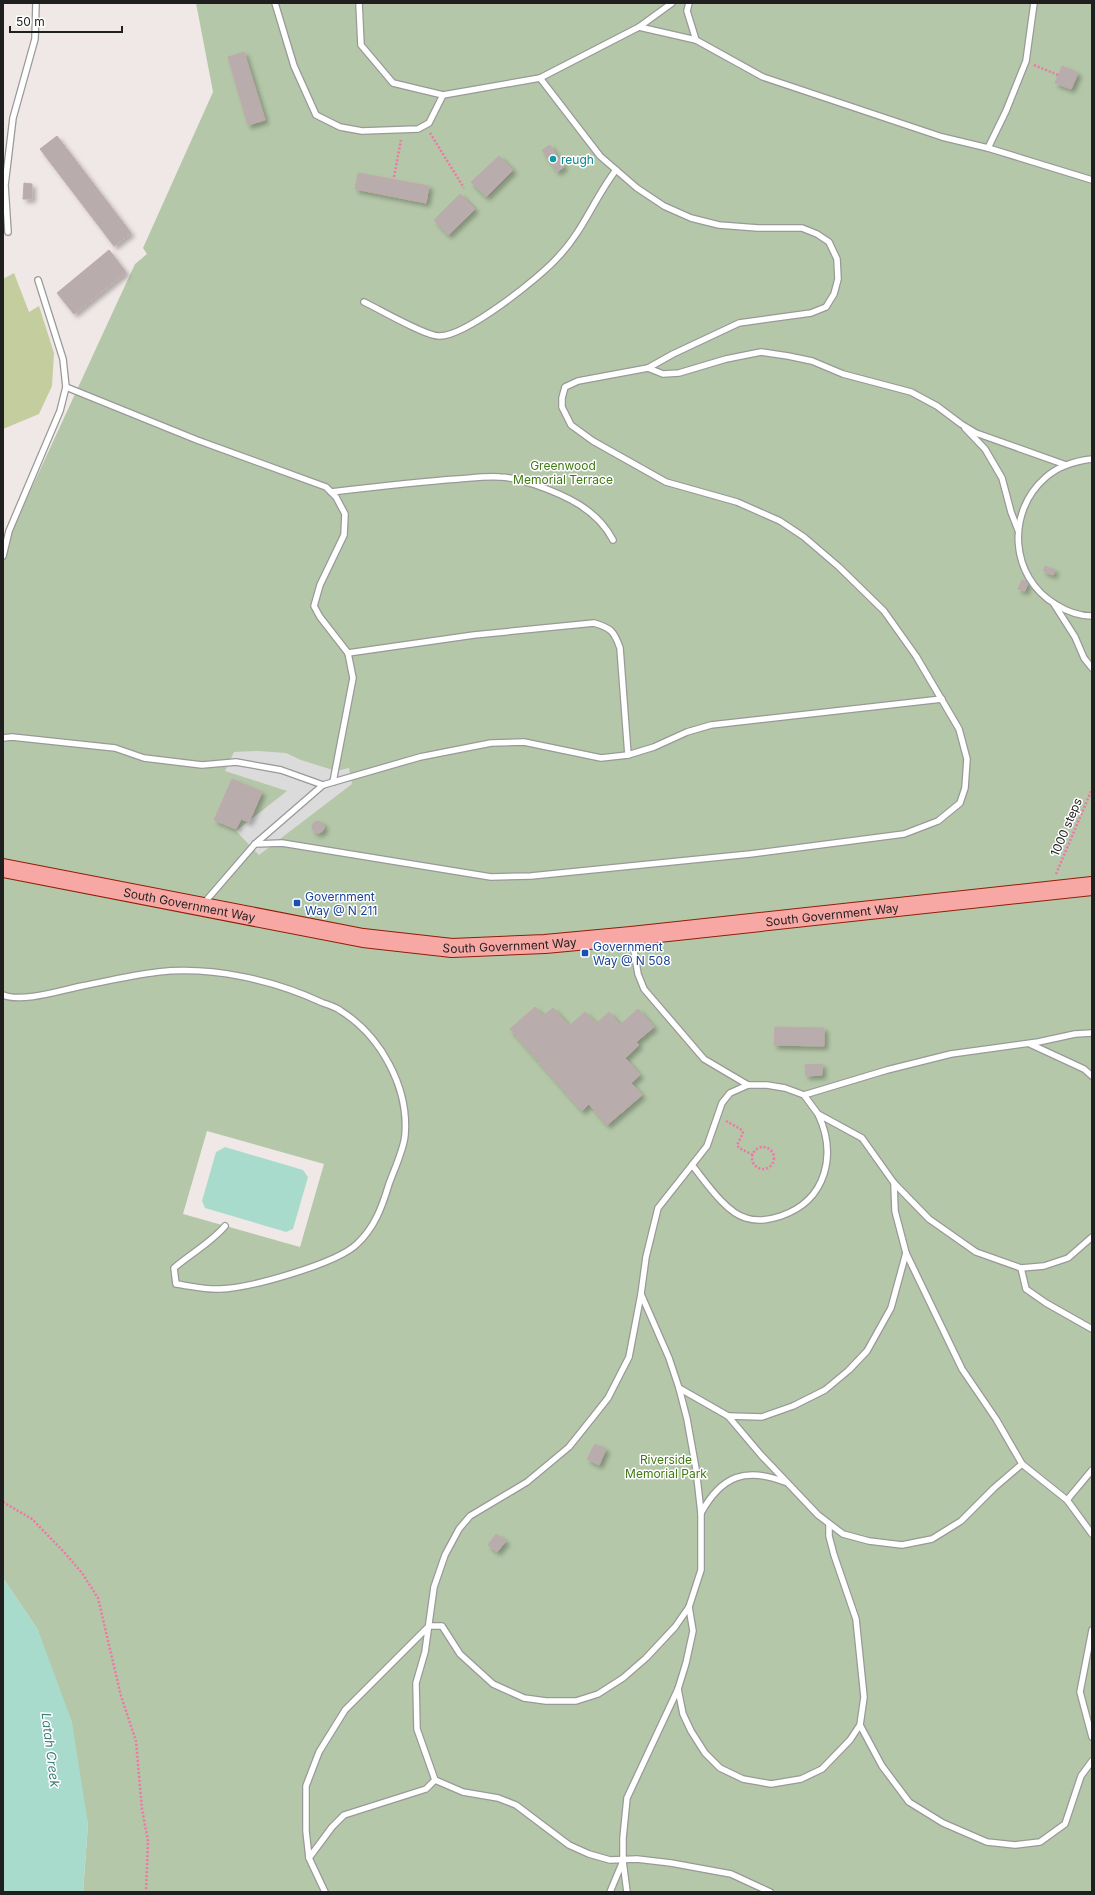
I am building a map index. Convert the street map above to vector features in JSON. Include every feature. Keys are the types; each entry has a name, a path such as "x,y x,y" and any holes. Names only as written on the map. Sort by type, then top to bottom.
{"main road":[{"name":"South Government Way","path":"3,868 363,938 452,948 545,944 631,936 1092,886"}],"lane":[{"path":"8,232 5,185 13,118 35,39 36,3"},
{"path":"275,3 294,66 316,115 340,127 362,131 418,129 430,123 442,95"},
{"path":"359,3 361,45 394,83 442,95 540,78 639,27 672,3"},
{"path":"689,3 688,11 696,40"},
{"path":"988,148 1006,111 1026,62 1034,3"},
{"path":"639,27 696,40 763,77 942,137 988,148 1092,180"},
{"path":"255,844 282,843 491,877 531,876 750,854 904,834 938,821 960,803 965,788 967,759 958,729 916,656 884,611 839,567 804,537 780,520 737,502 666,482 593,441 571,425 562,407 562,398 565,387 578,381 648,368 673,354 739,323 811,313 826,307 834,294 838,279 837,259 829,242 817,234 802,228 758,228 719,225 691,218 664,206 637,188 600,156 540,78"},
{"path":"364,302 424,332 439,336 467,328 528,284 559,257 578,232 616,170"},
{"path":"3,556 8,531 60,411 66,387 63,359 38,280"},
{"path":"648,368 663,374 679,373 726,359 761,352 812,361 843,374 911,392 937,406 976,433 1066,465"},
{"path":"66,387 197,440 326,487 336,497 345,514 344,535 320,585 314,606 320,617 348,653 353,678 333,782"},
{"path":"961,424 984,449 1002,478 1011,512 1018,530"},
{"path":"1092,459 1066,465 1045,478 1032,492 1023,508 1018,530 1019,555 1024,568 1039,592 1054,604 1075,614 1092,616"},
{"path":"331,492 404,483 501,477 521,480 574,501 592,514 607,529 613,540"},
{"path":"1054,604 1060,616 1075,637 1084,658 1092,668"},
{"path":"348,653 482,634 594,623 605,626 615,634 620,648 628,755"},
{"path":"201,906 255,844 322,785 420,757 491,744 524,742 602,758 628,755 654,747 687,732 710,725 942,699"},
{"path":"3,738 12,737 115,748 144,758 202,765 236,762 281,770 322,785"},
{"path":"631,936 638,974 644,989 704,1059 748,1085"},
{"path":"3,995 9,998 43,995 159,972 197,972 251,978 302,993 341,1011 361,1028 382,1050 396,1079 404,1104 405,1136 376,1222 356,1245 328,1262 278,1277 221,1289 176,1284 174,1268 197,1249 216,1237 225,1226"},
{"path":"804,1095 887,1070 951,1054 1030,1044 1075,1034 1092,1033"},
{"path":"1030,1044 1084,1069 1092,1076"},
{"path":"692,1165 730,1209 745,1218 767,1221 790,1213 807,1201 820,1186 827,1166 828,1147 824,1127 818,1114 804,1095 786,1088 767,1085 748,1085 730,1092 722,1103 707,1146 658,1208 646,1257 641,1294 629,1356 608,1398 569,1447 527,1482 470,1516 459,1528 445,1555 434,1587 425,1652 416,1683 417,1729 435,1780 463,1792 498,1798 516,1805 569,1845 610,1860 671,1862 731,1874 770,1892"},
{"path":"818,1114 862,1138 894,1184 929,1219 976,1252 1021,1268 1044,1266 1068,1258 1092,1237"},
{"path":"894,1184 895,1210 906,1253 962,1369 996,1419 1022,1464 1067,1500 1092,1534"},
{"path":"728,1416 762,1416 793,1406 825,1390 849,1370 867,1351 891,1308 906,1253"},
{"path":"1021,1268 1026,1289 1046,1303 1092,1329"},
{"path":"325,1892 308,1858 306,1831 306,1786 319,1752 345,1710 429,1626 442,1626 460,1654 493,1684 524,1698 546,1701 576,1701 598,1694 623,1678 646,1658 675,1627 688,1607 701,1570 701,1512 696,1469 687,1419 679,1388 669,1358 641,1294"},
{"path":"679,1388 728,1416 787,1483 818,1515 829,1524 843,1534 869,1541 902,1545 932,1539 961,1521 994,1488 1022,1464"},
{"path":"1067,1500 1092,1470"},
{"path":"701,1512 708,1500 721,1486 737,1477 752,1474 767,1475 787,1483"},
{"path":"678,1689 683,1714 691,1731 705,1753 720,1768 743,1780 771,1784 801,1779 822,1769 850,1740 860,1724 864,1697 856,1619 834,1555 829,1536 829,1524"},
{"path":"627,1892 623,1861 623,1838 627,1798 678,1689 692,1631 688,1607"},
{"path":"1092,1630 1080,1692 1092,1737"},
{"path":"860,1724 882,1766 908,1802 943,1823 987,1842 1015,1845 1040,1842 1065,1824 1080,1776 1092,1761"},
{"path":"308,1858 332,1827 344,1815 426,1790 435,1780"},
{"path":"610,1892 623,1861"}],"path":[{"path":"1026,62 1058,75"},
{"path":"426,125 464,188"},
{"path":"394,177 403,129"},
{"name":"1000 steps","path":"1056,872 1092,789"},
{"path":"722,1103 724,1120 742,1130 737,1145 753,1155"},
{"path":"760,1148 767,1148 774,1156 773,1162 769,1168 758,1168 753,1162 753,1155 760,1148"},
{"path":"3,1502 32,1520 64,1552 82,1573 98,1598 121,1696 136,1741 142,1809 148,1841 146,1892"}],"shaded area":[{"path":"14,273 29,312 39,306 54,353 52,386 39,414 3,429 3,279"},
{"path":"258,751 286,753 301,760 336,771 349,768 352,784 259,855 236,831 287,791 225,771 234,752"}],"green space":[{"path":"196,3 1092,3 1092,1892 83,1892 88,1824 38,1630 3,1578 3,550 135,264 147,254 143,248 213,92","holes":["207,1131 324,1164 300,1247 183,1214"]}],"water":[{"path":"225,1147 303,1170 308,1177 293,1229 286,1232 205,1208 202,1201 216,1152"},
{"name":"Latah Creek","path":"3,1578 38,1630 72,1722 88,1824 83,1892 3,1892"}],"building":[{"path":"244,52 265,120 248,125 228,57"},
{"path":"1062,66 1078,73 1071,89 1055,83"},
{"path":"57,136 131,233 114,246 40,149"},
{"name":"reugh","path":"550,145 564,167 557,172 542,150"},
{"path":"499,156 513,170 486,197 471,182"},
{"path":"358,173 429,186 426,203 355,189"},
{"path":"24,183 32,184 32,199 23,199"},
{"path":"460,194 475,209 448,235 434,220"},
{"path":"109,250 126,272 74,314 57,293"},
{"path":"1045,566 1055,570 1053,575 1043,571"},
{"path":"1022,580 1028,582 1025,591 1018,589"},
{"path":"232,779 262,792 249,822 241,819 236,829 214,820"},
{"path":"316,821 320,821 324,827 320,833 316,833 312,829 312,825"},
{"path":"535,1007 543,1016 553,1008 569,1026 585,1012 596,1024 609,1012 620,1025 638,1009 654,1027 636,1042 639,1045 625,1058 640,1075 631,1083 642,1095 607,1125 589,1104 582,1111 510,1029"},
{"path":"775,1027 824,1028 824,1046 774,1045"},
{"path":"822,1064 822,1075 806,1076 805,1065"},
{"path":"595,1444 606,1449 599,1465 587,1459"},
{"path":"496,1534 506,1541 497,1552 488,1545"}],"place":[{"name":"reugh","path":"553,159"},
{"name":"Government Way @ N 211","path":"297,903"},
{"name":"Government Way @ N 508","path":"585,953"}],"park label":[{"name":"Greenwood Memorial Terrace","path":"563,472"},
{"name":"Riverside Memorial Park","path":"666,1466"}]}
